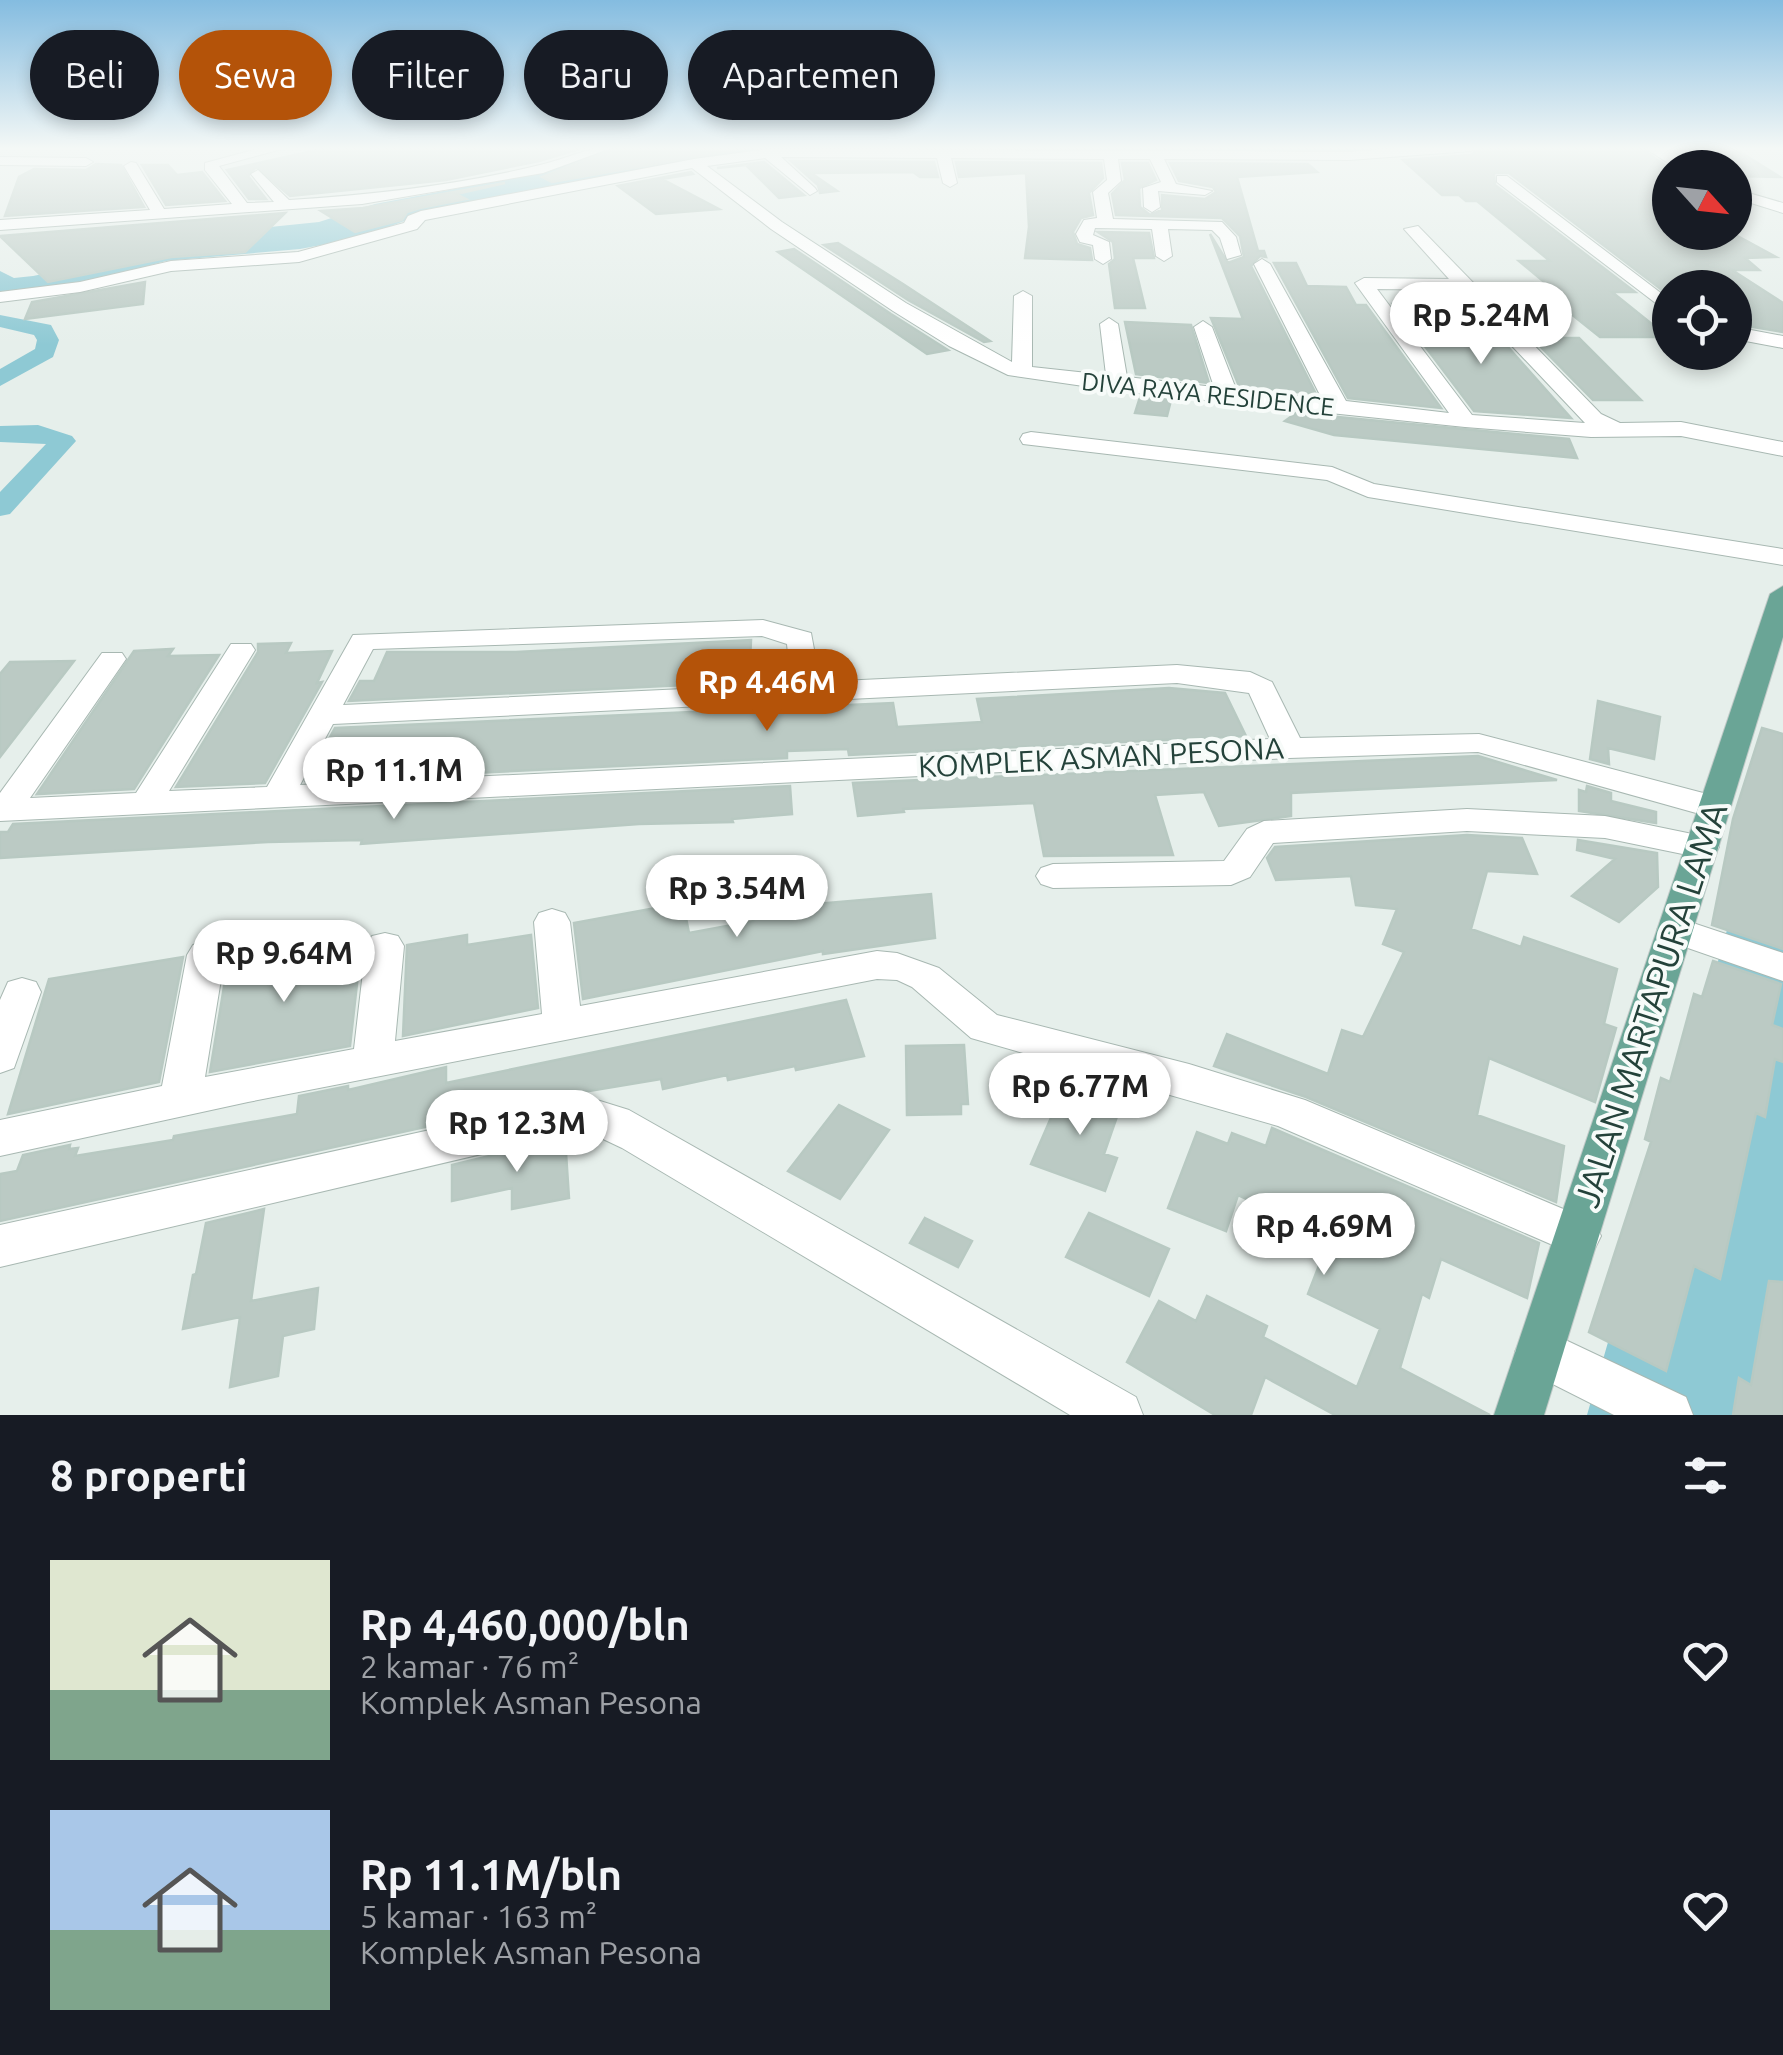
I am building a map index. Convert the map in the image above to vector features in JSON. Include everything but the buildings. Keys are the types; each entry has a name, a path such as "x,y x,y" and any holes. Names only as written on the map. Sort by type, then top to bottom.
{"main road":[{"name":"JALAN MARTAPURA LAMA","path":"1519,1415 1560,1361 1578,1236 1688,934 1702,847 1783,594"}],"street":[{"path":"0,224 144,213"},
{"path":"0,297 68,289 171,266 299,257 377,238 412,226 413,219 439,213"},
{"name":"DIVA RAYA RESIDENCE","path":"759,213 974,354 1022,372 1466,421 1681,430 1783,450"},
{"path":"1093,213 1084,234 1086,240 1102,242 1103,260"},
{"path":"1546,213 1652,295"},
{"path":"1090,221 1153,215 1216,224 1228,237 1233,255"},
{"path":"1153,215 1164,256"},
{"path":"1412,229 1569,398 1593,418 1616,430"},
{"path":"1262,264 1332,400 1340,408"},
{"path":"1466,285 1364,282 1446,388 1466,421"},
{"path":"1022,372 1023,296"},
{"path":"1110,324 1118,385"},
{"path":"1203,327 1228,397"},
{"path":"1752,336 1783,342"},
{"path":"1031,439 1332,474 1368,490 1676,536 1783,557"},
{"path":"277,798 363,641 763,628 801,639 807,693"},
{"path":"145,804 241,650"},
{"path":"3,810 112,659"},
{"path":"322,715 1177,674 1231,676 1262,688 1289,748"},
{"name":"KOMPLEK ASMAN PESONA","path":"3,810 1289,748 1479,743 1717,797"},
{"path":"1053,876 1231,873 1246,862 1255,840 1264,832 1399,822 1573,824 1702,847"},
{"path":"552,922 562,1025"},
{"path":"1688,934 1783,967"},
{"path":"373,1061 385,946"},
{"path":"180,1100 206,955"},
{"path":"0,1138 373,1061 877,965 904,965 925,976 964,1015 985,1027 1189,1080 1290,1112 1578,1236"},
{"path":"0,1058 22,992"},
{"path":"0,1246 584,1113 637,1134 1118,1415"},
{"path":"1560,1361 1668,1415"}],"water":[{"path":"347,213 435,213 359,238 300,249 166,261 97,280 20,292 0,291 0,271 14,278 33,276 270,227 319,222"},
{"path":"1783,736 1783,1396 1779,1415 1587,1415"}],"waterway":[{"path":"0,321 43,330 48,340 45,352 0,379"},
{"path":"0,434 38,433 63,441 0,508"}]}
